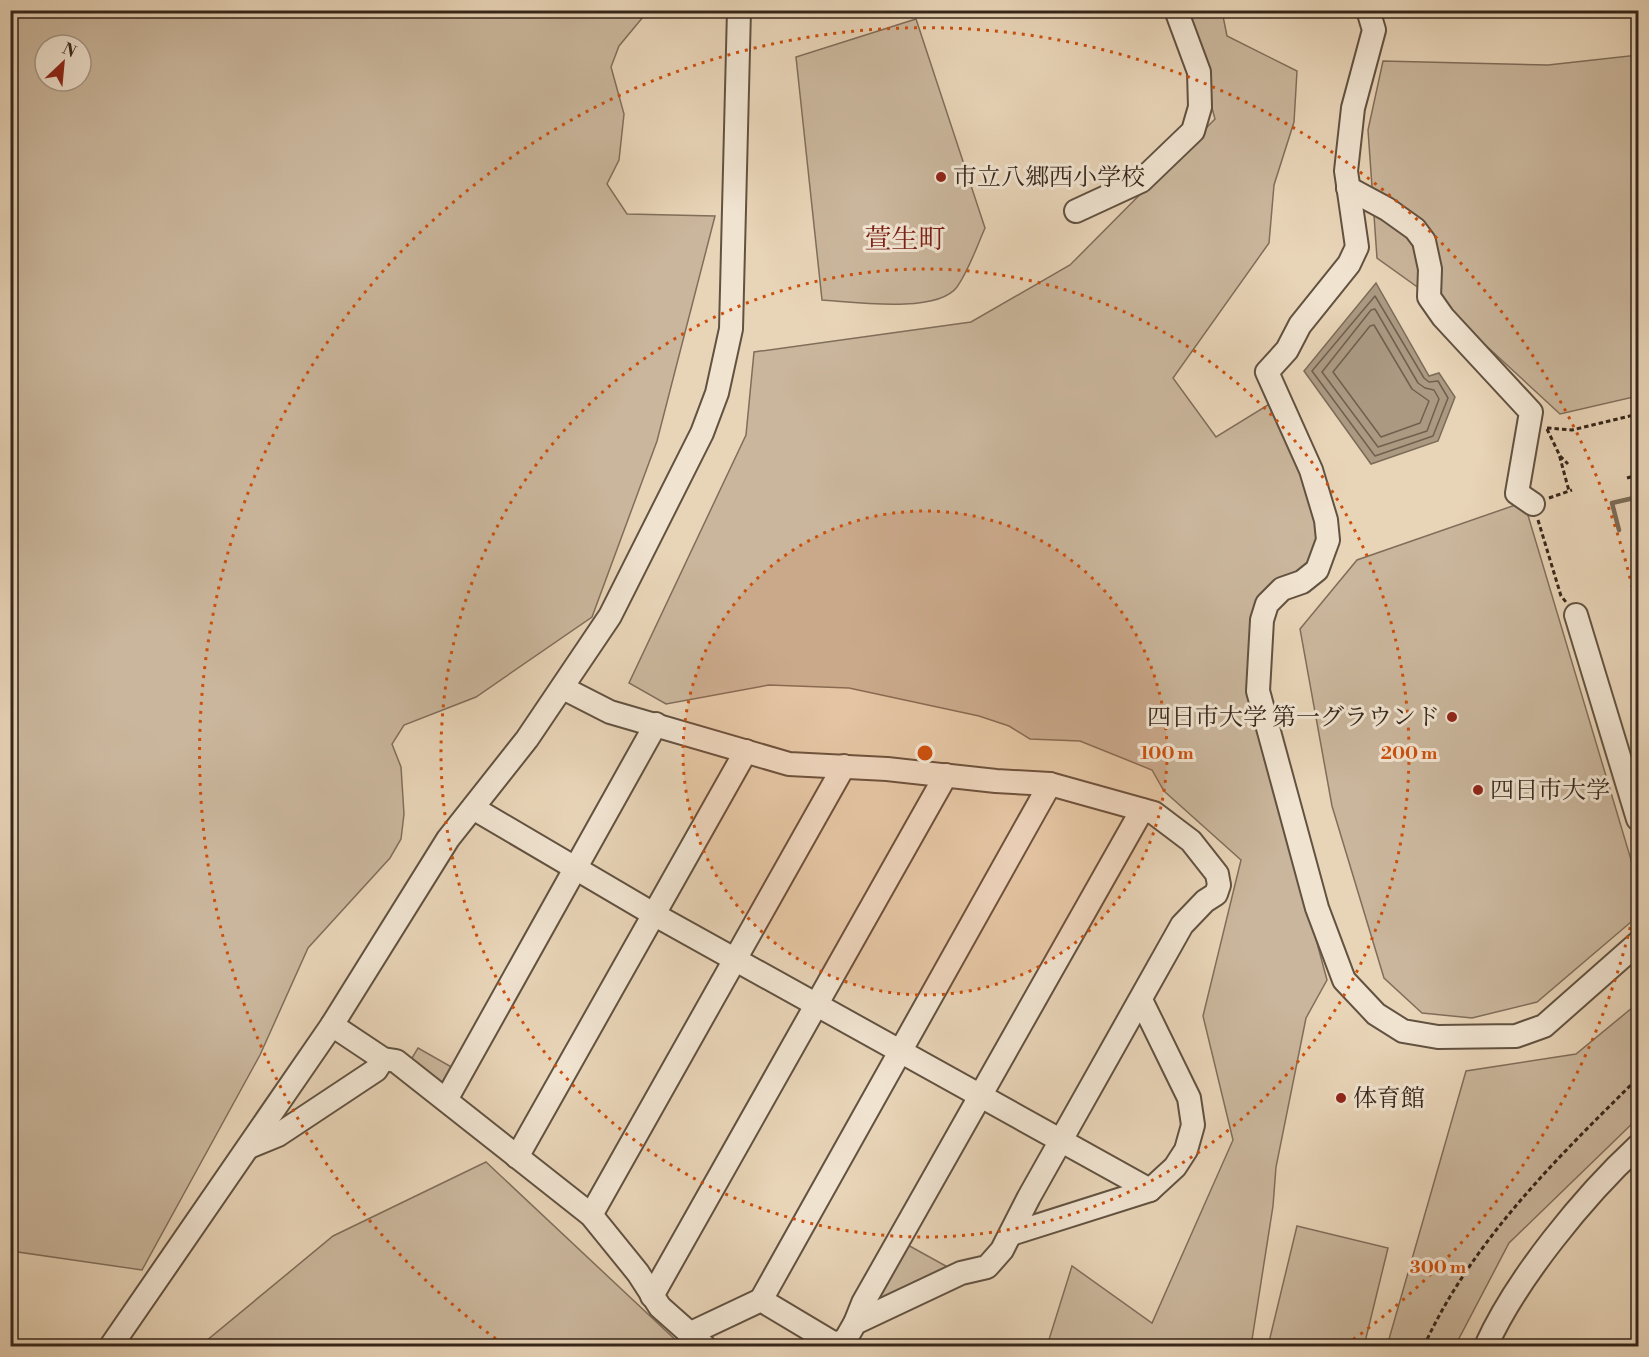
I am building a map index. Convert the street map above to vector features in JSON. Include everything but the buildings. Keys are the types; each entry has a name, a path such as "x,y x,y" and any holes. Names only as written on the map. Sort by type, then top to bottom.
{"street":[{"path":"111,1347 332,1025 448,839 520,748 610,616 705,426 719,383 731,320 739,10"},
{"path":"1076,211 1141,181 1193,131 1200,107 1199,72 1176,10"},
{"path":"1368,10 1374,30 1353,108 1346,171 1357,247 1348,264 1300,325 1287,350 1267,372 1311,470 1326,520 1328,540 1317,570 1302,582 1282,589 1267,604 1262,620 1257,691 1314,899 1344,980 1364,1003 1387,1022 1403,1031 1438,1038 1516,1036 1544,1026 1638,943"},
{"path":"1348,188 1387,209 1419,235 1429,256 1429,297 1443,317 1531,412 1517,493 1533,504"},
{"path":"1576,615 1638,819"},
{"path":"562,688 610,712 789,764 844,766 1050,784 1142,810 1164,819 1191,841 1217,874 1219,885 1216,894 1205,901 1182,925 1002,1250 987,1267 961,1273 849,1337 833,1342 761,1300"},
{"path":"446,1100 656,724"},
{"path":"517,1157 746,751"},
{"path":"591,1215 844,766"},
{"path":"652,1296 818,1006 946,775"},
{"path":"332,1025 383,1059 396,1061 591,1215 638,1273 660,1307 697,1340 761,1300 1050,784"},
{"path":"473,808 655,915 1150,1190"},
{"path":"849,1337 863,1303 1142,810"},
{"path":"1011,1234 1150,1190 1175,1167 1186,1150 1193,1125 1189,1098 1141,1000"},
{"path":"249,1147 278,1135 376,1070 383,1059"},
{"path":"1486,1347 1535,1263 1621,1162 1638,1146"}],"path":[{"path":"1576,615 1561,596 1533,504 1571,491 1559,454 1546,428 1572,430 1638,414"},
{"path":"1559,454 1568,464"},
{"path":"1627,478 1638,475"},
{"path":"1424,1347 1438,1315 1471,1262 1558,1158 1638,1078"}],"shaded area":[{"path":"11,10 648,11 619,46 611,67 624,114 619,160 607,184 627,214 715,216 657,441 592,617 476,697 404,725 392,744 401,767 404,814 401,839 390,858 308,948 260,1055 142,1270 11,1251"},
{"path":"1186,11 1222,11 1227,36 1297,71 1294,122 1274,185 1269,243 1173,378 1216,437 1271,403 1300,465 1316,515 1317,539 1312,559 1299,574 1277,582 1249,690 1327,980 1306,1018 1276,1167 1273,1206 1251,1346 1047,1346 1072,1266 1152,1323 1233,1140 1203,1016 1241,860 1164,791 1152,770 1080,741 1030,739 1009,726 979,716 849,688 769,685 666,704 629,683 746,435 754,352 971,322 1070,265 1215,119"},
{"path":"916,19 985,228 969,266 957,287 947,295 932,301 914,304 822,300 796,57"},
{"path":"1638,55 1638,396 1560,414 1441,304 1377,258 1368,130 1383,61 1548,65"},
{"name":"四日市大学 第一グラウンド","path":"1524,502 1638,883 1638,916 1537,1002 1472,1018 1422,1013 1384,978 1332,806 1300,629 1357,560"},
{"path":"1638,1003 1638,1118 1509,1243 1455,1346 1387,1346 1466,1071 1576,1054"},
{"path":"418,1048 455,1069 444,1087 409,1063"},
{"path":"486,1162 682,1346 200,1346 333,1236"},
{"path":"1297,1226 1388,1248 1364,1346 1268,1346"},
{"path":"906,1244 953,1270 871,1304"}],"water":[{"path":"1376,283 1429,376 1439,373 1455,397 1438,441 1371,464 1304,371"}],"waterway":[{"path":"1619,530 1612,503 1638,497"}],"place":[{"name":"市立八郷西小学校","path":"941,177"},
{"name":"四日市大学 第一グラウンド","path":"1452,717"},
{"name":"四日市大学","path":"1478,790"},
{"name":"体育館","path":"1341,1098"}],"district":[{"name":"萱生町","path":"905,239"}]}
